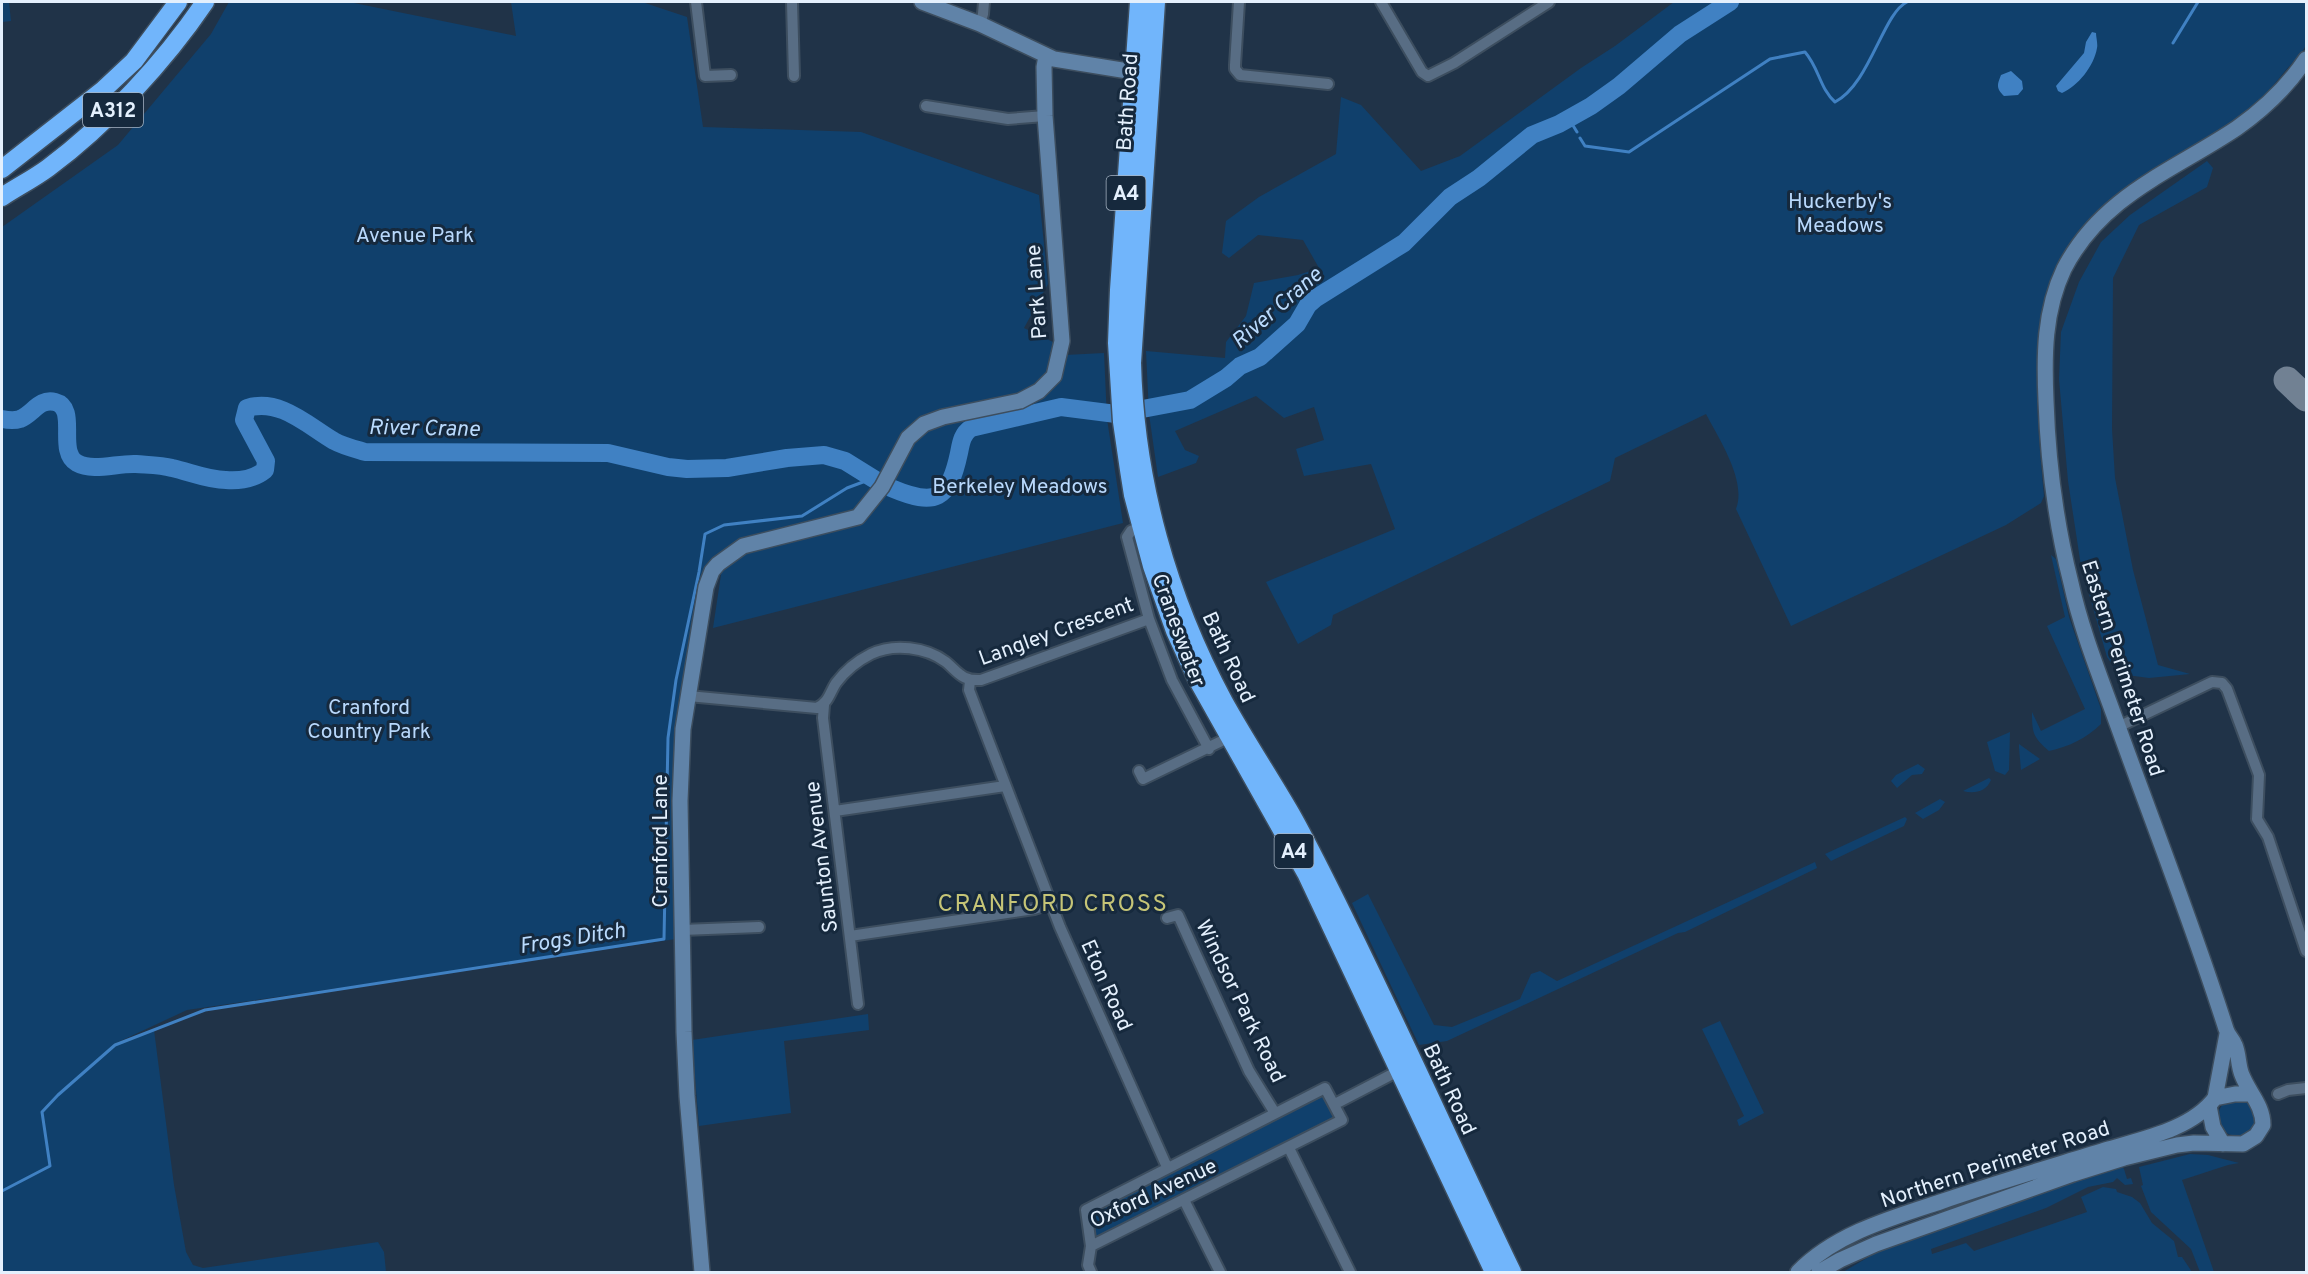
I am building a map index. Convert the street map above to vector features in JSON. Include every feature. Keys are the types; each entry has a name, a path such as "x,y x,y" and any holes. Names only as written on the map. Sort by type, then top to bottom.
{"highway":[{"name":"A312","path":"2,169 104,90 134,61 178,2"},
{"name":"A312","path":"2,197 48,168 95,127 161,61 205,2"},
{"name":"Bath Road","path":"1139,2 1118,316 1126,384 1133,495 1141,527 1175,631 1196,677 1292,816 1308,847 1494,1272"},
{"name":"Bath Road","path":"1126,384 1134,315 1156,2"},
{"name":"Bath Road","path":"1129,421 1147,500 1166,567 1235,734"},
{"name":"Bath Road","path":"1406,1067 1512,1272"}],"street":[{"path":"696,2 705,76 732,75"},
{"path":"792,2 795,76"},
{"path":"922,2 980,24 1063,62 1134,72"},
{"path":"980,24 984,2"},
{"path":"1239,2 1235,65 1237,72 1246,76 1328,84"},
{"path":"1381,2 1422,72 1428,76 1454,63 1549,2"},
{"name":"Park Lane","path":"858,517 882,487 908,438 924,424 943,417 1020,401 1039,392 1054,376 1061,354 1062,341 1046,116 1044,67 1046,56"},
{"name":"Eastern Perimeter Road","path":"2252,1094 2240,1070 2235,1045 2227,1034 2209,975 2118,726 2071,587 2047,434 2046,336 2055,292 2064,270 2077,249 2104,215 2121,199 2247,121 2283,88 2307,59"},
{"path":"926,106 1008,119 1046,116"},
{"name":"Cranford Lane","path":"702,1272 687,1096 680,801 683,729 706,587 712,571 718,564 743,546 858,517"},
{"name":"Craneswater","path":"1141,527 1131,531 1127,537 1149,618 1172,680 1209,748"},
{"name":"Langley Crescent","path":"824,705 846,671 862,658 886,649 918,650 944,660 970,681 981,680 1149,618"},
{"name":"Eton Road","path":"970,681 969,690 1050,904 1167,1167"},
{"path":"2118,726 2212,682 2222,683 2230,693 2258,770 2260,787 2256,819 2268,837 2307,951"},
{"path":"688,696 804,708 817,708 824,705"},
{"name":"Saunton Avenue","path":"824,705 823,718 858,1004"},
{"path":"1143,779 1235,734"},
{"path":"835,811 1005,786"},
{"path":"850,936 1034,909 1050,904"},
{"name":"Windsor Park Road","path":"1167,918 1178,915 1249,1071 1275,1113"},
{"path":"682,930 759,927"},
{"path":"2212,1102 2235,1094 2252,1094 2262,1112 2263,1125 2260,1131 2243,1144 2223,1144 2213,1127 2212,1102 2227,1034"},
{"path":"1335,1104 1406,1067"},
{"name":"Oxford Avenue","path":"1325,1088 1342,1120 1090,1246 1086,1210 1167,1167 1325,1088"},
{"path":"2278,1094 2288,1090 2307,1088"},
{"name":"Northern Perimeter Road","path":"1798,1272 1826,1250 1878,1224 1989,1185 2158,1134 2183,1123 2212,1102"},
{"name":"Northern Perimeter Road","path":"1819,1272 1876,1244 2114,1161 2177,1145 2223,1144"},
{"path":"1289,1148 1350,1272"},
{"path":"1184,1200 1220,1272"},
{"path":"1090,1246 1088,1265 1091,1272"}],"green space":[{"path":"2,2 9,2 11,21 2,22"},
{"path":"229,2 349,2 516,36 511,2 642,2 687,17 703,127 861,132 1039,195 1048,284 1024,328 1053,342 1065,355 1104,353 1107,419 1123,523 713,628 722,568 745,551 860,522 846,513 743,542 713,562 708,569 698,600 681,707 676,810 676,939 187,1010 114,1044 83,1072 115,1045 154,1030 174,1185 186,1252 193,1265 203,1268 378,1242 384,1252 386,1272 2,1272 2,227 118,145 211,34"},
{"name":"Huckerby's Meadows","path":"1674,2 2306,2 2306,38 2305,47 2301,53 2266,94 2244,114 2142,177 2119,194 2097,213 2077,236 2060,263 2049,288 2038,346 2037,409 2044,496 2041,503 2006,525 1791,626 1736,509 1738,486 1735,473 1706,414 1615,458 1610,481 1333,615 1331,625 1298,644 1266,582 1395,529 1371,464 1304,476 1296,449 1324,440 1314,407 1284,418 1256,396 1175,431 1185,450 1199,456 1196,463 1158,477 1149,414 1146,351 1225,358 1226,342 1246,316 1254,283 1298,275 1319,268 1303,240 1258,235 1229,258 1222,253 1226,221 1259,197 1336,154 1341,97 1361,105 1421,171 1460,156"},
{"path":"2207,161 2213,168 2207,187 2139,225 2113,278 2112,429 2115,478 2133,570 2158,665 2190,674 2149,678 2119,674 2107,657 2081,566 2068,481 2059,379 2061,332 2079,282 2101,242 2130,215"},
{"path":"2051,555 2056,559 2069,617 2101,709 2101,724 2090,734 2077,741 2049,751 2034,734 2032,712 2041,731 2085,709 2047,626 2065,617"},
{"path":"2010,732 2009,770 2005,775 1995,771 1987,742"},
{"path":"2019,744 2040,759 2021,770 2019,748"},
{"path":"1918,764 1925,769 1922,774 1912,775 1897,788 1891,781 1896,775"},
{"path":"1989,778 1991,780 1989,784 1983,790 1963,791"},
{"path":"1940,799 1945,802 1939,810 1923,819 1915,813"},
{"path":"1905,817 1907,819 1904,826 1831,861 1825,854"},
{"path":"1815,862 1817,868 1685,932 1678,933 1447,1041 1419,1045 1352,903 1368,894 1434,1025 1452,1027 1520,999 1531,974 1540,971 1557,981"},
{"path":"868,1014 869,1030 784,1041 791,1113 699,1126 692,1040"},
{"path":"1720,1021 1764,1113 1739,1126 1737,1120 1744,1116 1702,1029"},
{"path":"1320,1094 1323,1096 1332,1120 1095,1236 1093,1212"},
{"path":"2237,1098 2244,1099 2250,1104 2255,1110 2255,1124 2250,1130 2244,1135 2237,1136 2230,1135 2224,1130 2219,1124 2218,1117 2219,1110 2224,1104 2230,1099"},
{"path":"2190,1154 2208,1155 2239,1163 2182,1180 2214,1272 2200,1272 2191,1249 2151,1212 2141,1186 2143,1185 2139,1167"},
{"path":"2120,1165 2127,1179 2131,1178 2133,1184 2125,1185 2117,1178 2113,1182 2088,1187 2046,1208 1931,1249 1932,1254 1966,1243 1974,1251 2087,1212 2081,1197 2103,1187 2116,1189 2117,1192 2132,1197 2140,1203 2152,1223 2174,1241 2178,1257 2182,1257 2192,1272 1843,1272 1884,1248"}],"shaded area":[{"path":"2092,32 2096,33 2097,46 2089,68 2074,86 2062,93 2058,91 2056,86 2084,53 2086,42"},
{"path":"2011,71 2022,81 2023,89 2018,95 2004,96 1998,88 1999,81 2001,75"}],"waterway":[{"name":"River Crane","path":"891,488 906,494 930,498 945,490 955,469 962,439 971,428 1061,407 1116,414 1190,400 1226,378 1240,366 1260,357 1297,324 1308,305 1316,298 1404,243 1450,197 1479,178 1532,135 1559,124 1591,106 1619,86 1680,34 1730,2"},
{"path":"1580,138 1585,146 1629,152 1770,59 1805,52 1826,91 1835,102 1858,80 1891,20 1898,9 1907,2"},
{"path":"2173,43 2198,2"},
{"path":"1569,119 1577,132"},
{"name":"River Crane","path":"2,419 20,419 40,404 55,402 66,412 67,440 71,457 83,466 105,467 129,464 159,466 219,480 247,479 265,470 266,461 244,420 247,408 259,406 282,410 338,443 365,452 608,453 668,467 687,469 727,468 787,458 824,455 845,461 882,484"},
{"name":"Frogs Ditch","path":"2,1191 50,1166 42,1112 58,1095 115,1045 205,1010 664,939 668,738 676,680 705,534 724,525 802,516 847,488 871,479"}],"taxiway":[{"path":"2287,380 2306,398"}],"district":[{"name":"CRANFORD CROSS","path":"1053,903"}],"park label":[{"name":"Avenue Park","path":"415,235"},
{"name":"Berkeley Meadows","path":"1020,486"},
{"name":"Cranford Country Park","path":"369,719"}]}
